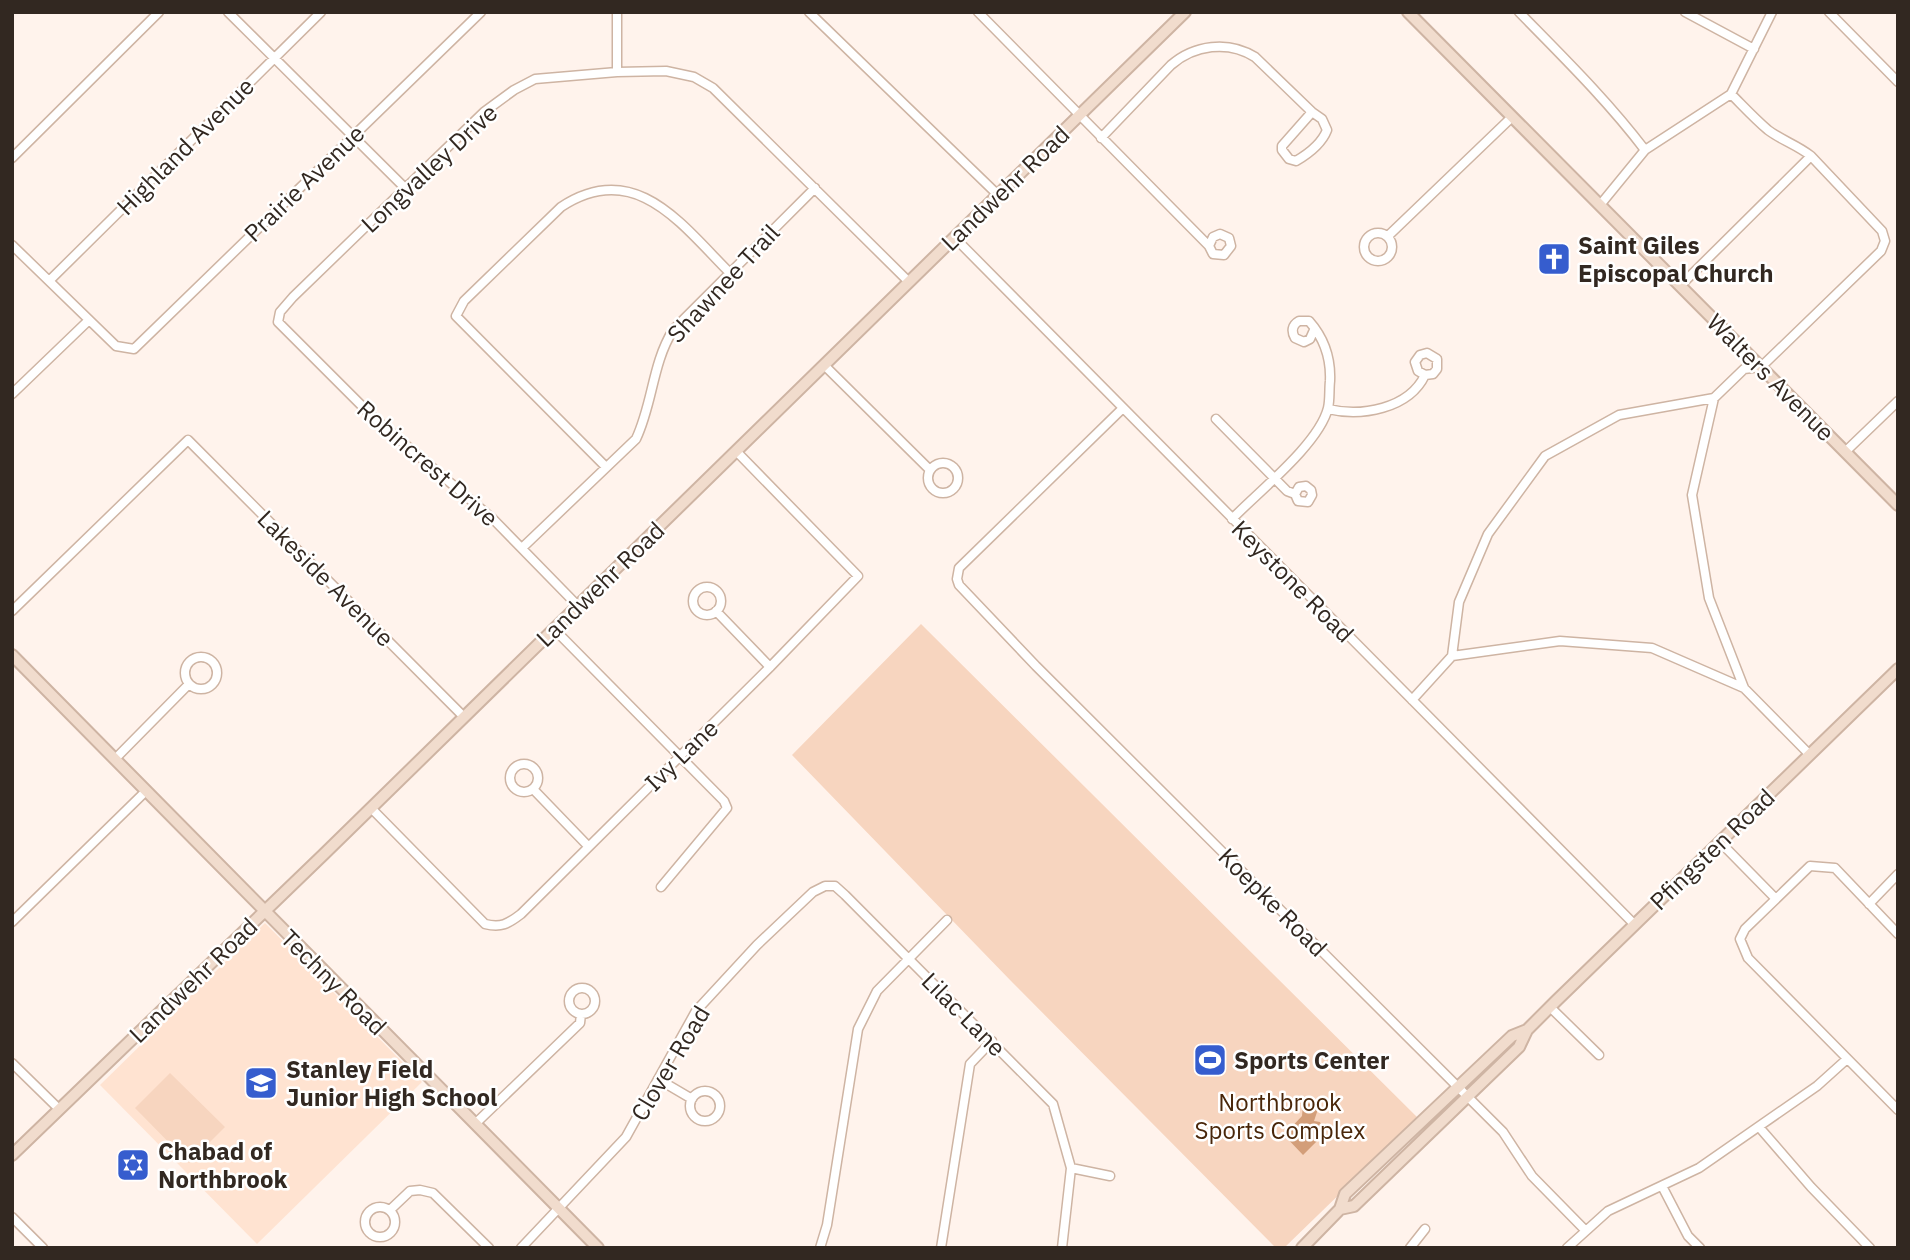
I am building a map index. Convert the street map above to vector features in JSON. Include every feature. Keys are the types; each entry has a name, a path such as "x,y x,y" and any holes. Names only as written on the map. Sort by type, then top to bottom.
{"main road":[{"name":"Landwehr Road","path":"12,1155 265,912 1185,12"},
{"name":"Walters Avenue","path":"1408,12 1898,505"},
{"name":"Techny Road","path":"12,655 598,1248"},
{"name":"Pfingsten Road","path":"1340,1209 1354,1206 1418,1147 1520,1047 1527,1030 1633,924 1898,670"},
{"name":"Pfingsten Road","path":"1302,1248 1340,1209 1345,1194 1512,1036 1527,1030"},
{"path":"1407,1136 1418,1147"}],"street":[{"path":"12,159 159,12"},
{"path":"229,12 406,190"},
{"name":"Highland Avenue","path":"50,280 321,12"},
{"name":"Prairie Avenue","path":"89,320 116,346 134,349 481,12"},
{"path":"617,12 617,72"},
{"path":"808,12 998,195"},
{"path":"978,12 1209,246"},
{"path":"1519,12 1583,76 1621,118 1645,150"},
{"path":"1685,12 1755,49"},
{"path":"1600,205 1645,150 1731,94 1772,12"},
{"path":"1829,12 1898,82"},
{"path":"1101,138 1181,56 1203,47 1230,47 1246,51 1322,119 1327,130 1324,138 1301,158 1296,161 1289,159 1282,146 1312,112"},
{"name":"Longvalley Drive","path":"278,322 280,312 293,297 484,112 514,90 535,79 617,72 666,71 702,81 723,95 908,281"},
{"path":"1731,94 1767,129 1781,139 1798,145 1811,156 1882,232 1885,241 1881,251 1761,367 1744,369 1714,398 1692,495 1709,598 1744,688"},
{"path":"1388,236 1511,117"},
{"path":"1680,285 1811,156"},
{"name":"Shawnee Trail","path":"522,548 636,439 646,417 656,366 673,330 815,188"},
{"path":"606,467 456,316 464,301 550,216 574,198 598,192 641,194 666,208 729,272"},
{"name":"Keystone Road","path":"954,237 1633,924"},
{"path":"12,245 89,320 12,394"},
{"name":"Robincrest Drive","path":"278,322 374,418 493,519 578,606"},
{"path":"1232,519 1300,452 1328,409 1331,368 1328,353 1314,330"},
{"path":"824,365 930,470"},
{"path":"1328,409 1340,412 1364,411 1387,406 1408,396 1420,386 1425,376"},
{"path":"1412,701 1452,656 1459,602 1489,534 1545,456 1619,415 1714,398"},
{"path":"1845,452 1898,401"},
{"name":"Koepke Road","path":"1122,409 959,568 957,579 962,589 1503,1132 1532,1176 1585,1230"},
{"path":"1216,419 1273,478 1287,491 1295,494"},
{"name":"Lakeside Avenue","path":"12,611 188,440 464,717"},
{"name":"Ivy Lane","path":"371,808 485,923 498,927 508,924 521,914 858,576 736,451"},
{"path":"716,611 770,667"},
{"path":"554,629 724,801 727,808 661,887"},
{"path":"1452,656 1560,640 1652,648 1744,688 1809,754"},
{"path":"200,657 215,664 217,676 211,686 199,690 188,684 184,673 189,662 200,657"},
{"path":"115,759 188,684"},
{"path":"533,789 588,846"},
{"path":"12,922 146,791"},
{"path":"1720,842 1776,899"},
{"path":"1898,934 1835,868 1810,866 1745,929 1740,939 1748,958 1898,1110"},
{"path":"1869,904 1898,874"},
{"name":"Lilac Lane","path":"825,886 835,886 845,895 1053,1104 1071,1168"},
{"name":"Clover Road","path":"521,1248 626,1137 696,1011 757,945 813,892 825,886"},
{"path":"820,1248 827,1225 858,1029 877,990 947,920"},
{"path":"1550,1007 1599,1055"},
{"path":"475,1124 580,1023 581,1014"},
{"path":"941,1248 970,1064 992,1041"},
{"path":"1567,1248 1585,1230 1623,1202 1699,1168 1817,1086 1847,1059"},
{"path":"12,1063 59,1109"},
{"path":"658,1079 692,1099"},
{"path":"1759,1127 1811,1187 1870,1248"},
{"path":"1062,1248 1071,1168 1110,1177"},
{"path":"1662,1186 1688,1236 1700,1248"},
{"path":"390,1210 410,1191 433,1193 489,1248"},
{"path":"12,1217 43,1248"},
{"path":"1410,1248 1425,1229"}],"shaded area":[{"name":"Stanley Field Junior High School","path":"265,923 422,1082 257,1244 100,1085"},
{"path":"1320,1103 1314,1121 1320,1122 1322,1127 1318,1129 1311,1124 1304,1131 1312,1140 1317,1141 1303,1155 1284,1135 1302,1116 1303,1104"}],"green space":[{"name":"Northbrook Sports Complex","path":"921,624 1418,1118 1284,1248 1276,1248 792,755"},
{"path":"170,1073 225,1127 189,1163 135,1108"}],"place":[{"name":"Saint Giles Episcopal Church","path":"1554,259"},
{"name":"Sports Center","path":"1210,1060"},
{"name":"Stanley Field Junior High School","path":"261,1083"},
{"name":"Chabad of Northbrook","path":"133,1165"}]}
